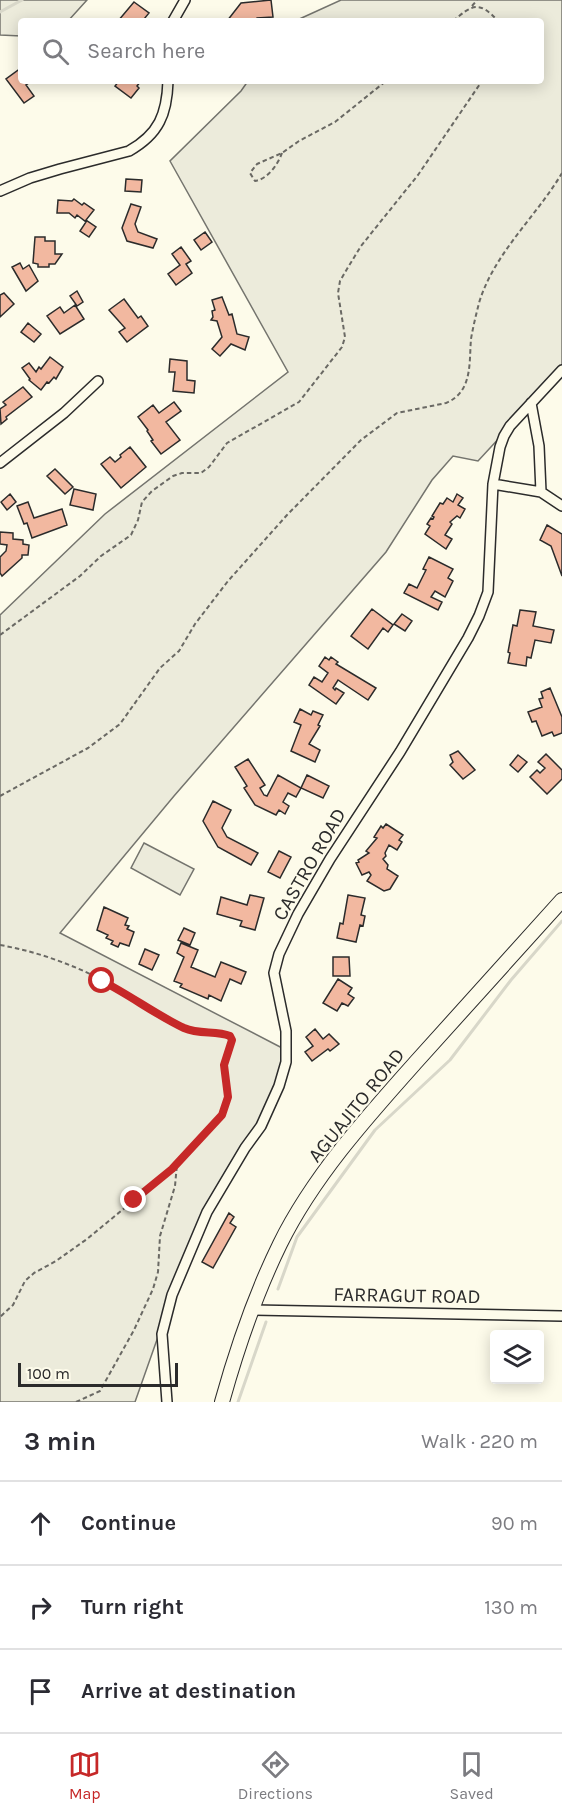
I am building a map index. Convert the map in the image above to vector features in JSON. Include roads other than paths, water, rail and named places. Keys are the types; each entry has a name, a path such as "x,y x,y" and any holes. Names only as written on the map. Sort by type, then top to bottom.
{"street":[{"path":"175,18 185,0"},
{"path":"0,191 30,178 129,151 144,142 163,116 168,84"},
{"name":"CASTRO ROAD","path":"166,1402 162,1334 172,1295 207,1212 245,1148 261,1126 279,1086 286,1062 286,1031 274,973 279,954 298,914 330,859 400,752 479,616 488,591 493,484 504,436 562,370"},
{"path":"0,463 64,413 98,381"},
{"path":"531,404 538,446 541,492"},
{"path":"493,484 541,492 562,506"},
{"name":"AGUAJITO ROAD","path":"222,1402 237,1347 251,1310 280,1243 307,1200 358,1127 562,900"},
{"name":"FARRAGUT ROAD","path":"251,1310 562,1316"}],"waterway":[{"path":"0,12 22,0"},
{"path":"278,1289 297,1237 375,1130 450,1060 511,980 562,921"},
{"path":"238,1402 266,1322"}]}
